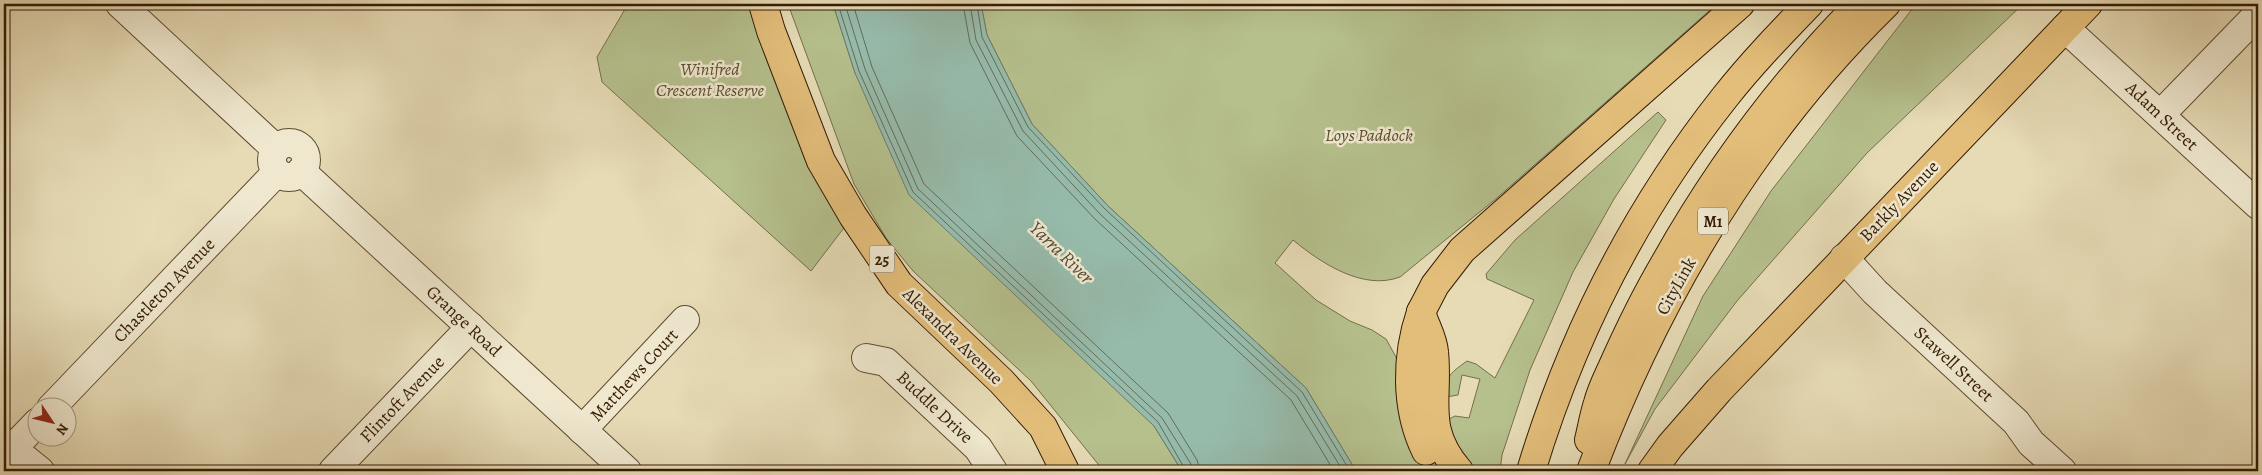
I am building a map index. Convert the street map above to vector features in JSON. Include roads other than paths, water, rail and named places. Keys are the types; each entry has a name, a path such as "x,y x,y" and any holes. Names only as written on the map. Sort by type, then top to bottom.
{"main road":[{"name":"Alexandra Avenue","path":"763,4 770,31 822,160 853,216 899,284 1001,381 1043,427 1065,471"},
{"path":"1459,471 1444,448 1436,429 1424,412 1410,385 1410,358 1421,312 1435,285 1462,250 1740,4"},
{"path":"1532,471 1570,359 1613,269 1644,213 1668,175 1726,96 1808,4"},
{"name":"M1","path":"1582,471 1598,402 1605,384 1649,290 1688,223 1735,150 1771,102 1812,52 1859,4"},
{"name":"CityLink","path":"1591,471 1626,387 1656,323 1691,258 1740,179 1780,122 1822,72 1886,4"},
{"name":"Barkly Avenue","path":"1652,471 1670,446 1710,399 2088,4"},
{"path":"1421,312 1433,344 1435,367 1424,412 1424,447 1438,471"},
{"path":"1410,385 1418,377 1435,367"},
{"name":"Barkly Avenue","path":"1672,471 1710,399"}],"street":[{"name":"Grange Road","path":"120,4 285,164 471,327 627,471"},
{"path":"2160,114 2258,14"},
{"name":"Adam Street","path":"2065,28 2258,205"},
{"name":"Chastleton Avenue","path":"61,398 285,164"},
{"name":"Stawell Street","path":"1844,258 1875,292 2016,422 2031,443 2062,471"},
{"name":"Matthews Court","path":"582,430 685,320"},
{"name":"Flintoft Avenue","path":"332,471 471,327"},
{"name":"Buddle Drive","path":"866,358 886,362 978,448 993,471"},
{"path":"28,430 8,445 34,469"}],"water":[{"name":"Yarra River","path":"833,4 981,4 987,35 1032,124 1108,206 1306,388 1356,471 1182,471 1154,426 909,195 855,73"}],"park label":[{"name":"Winifred Crescent Reserve","path":"710,79"},
{"name":"Loys Paddock","path":"1369,135"}]}
